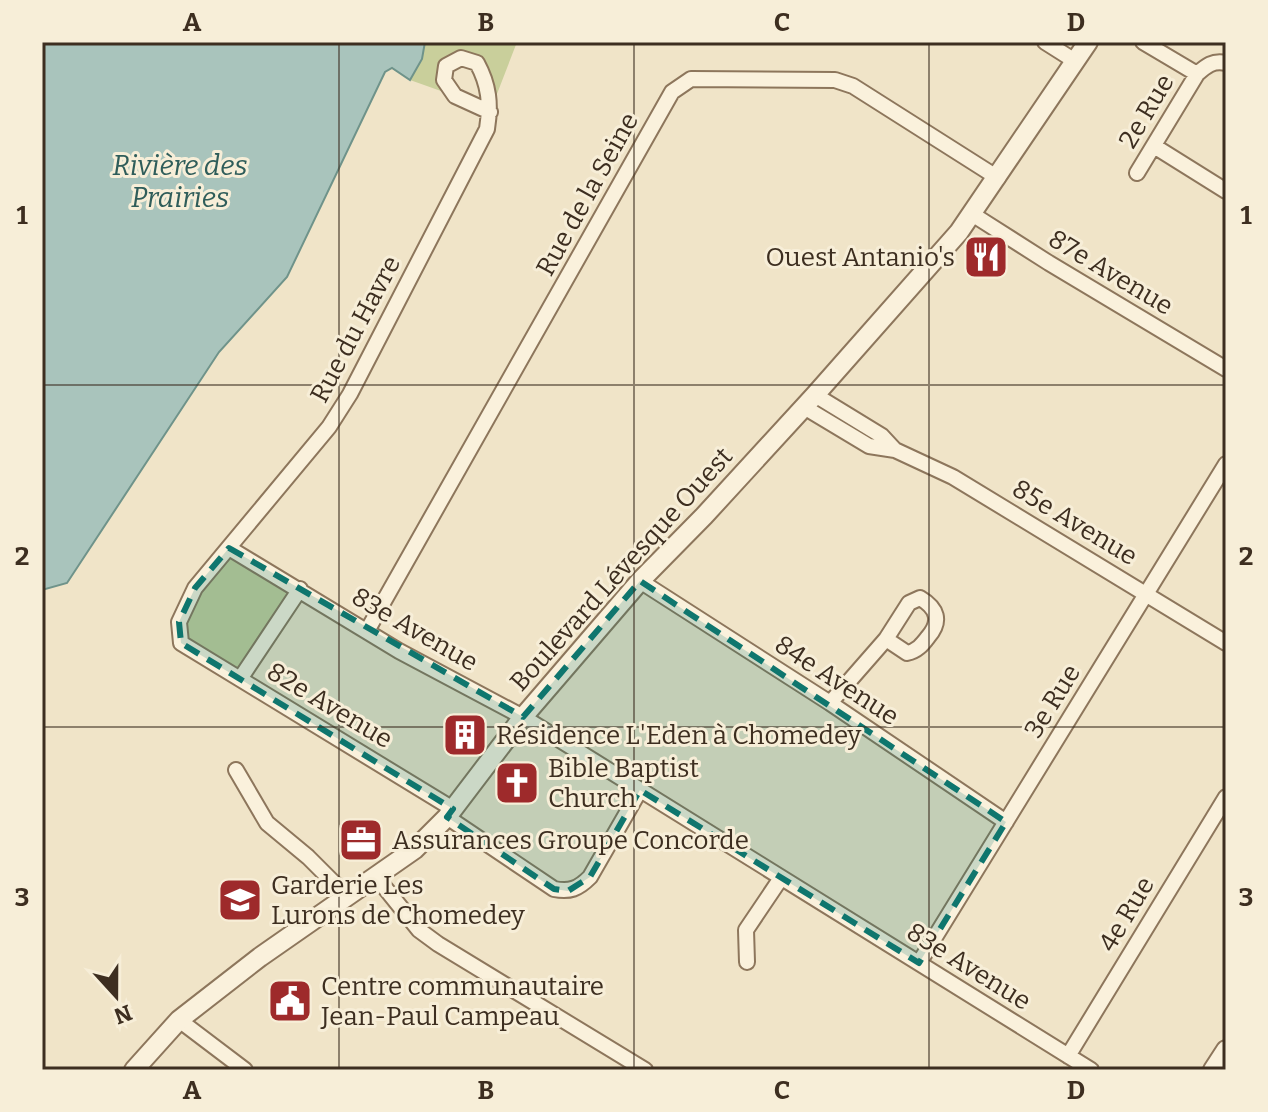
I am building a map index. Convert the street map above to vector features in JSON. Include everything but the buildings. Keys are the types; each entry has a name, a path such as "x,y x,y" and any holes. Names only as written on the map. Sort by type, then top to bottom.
{"street":[{"path":"1045,42 1075,61"},
{"name":"Boulevard Lévesque Ouest","path":"134,1070 179,1020 241,971 415,849 450,813 523,717 640,581 929,269 998,178 1088,42"},
{"path":"1143,42 1197,74 1208,65 1226,63"},
{"name":"2e Rue","path":"1137,173 1197,74"},
{"name":"Rue de la Seine","path":"367,631 672,92 691,79 835,80 853,86 998,178"},
{"name":"Rue du Havre","path":"181,643 179,622 195,588 329,427 350,394 487,129 490,112"},
{"path":"1154,146 1226,191"},
{"name":"87e Avenue","path":"972,214 1226,369"},
{"name":"85e Avenue","path":"809,401 882,436 895,450 953,477 1226,643"},
{"name":"3e Rue","path":"919,963 1226,464"},
{"name":"83e Avenue","path":"229,548 367,631 523,717 1091,1070"},
{"name":"84e Avenue","path":"640,581 830,703 1006,822"},
{"path":"240,679 300,589"},
{"path":"830,703 886,639"},
{"name":"82e Avenue","path":"181,643 450,813 554,889 568,891 580,887 590,877 640,790"},
{"path":"236,770 267,823 348,897"},
{"name":"4e Rue","path":"1068,1056 1226,797"},
{"path":"377,878 419,930 438,944 645,1070"},
{"path":"747,962 746,930 781,878"},
{"path":"179,1020 245,1070"},
{"path":"1213,1070 1226,1050"}],"highlighted area":[{"path":"229,548 523,717 640,581 1006,822 919,963 640,790 590,877 568,891 554,889 447,817 453,809 181,643 179,622 195,588"}],"green space":[{"path":"425,42 517,42 490,112 476,63 446,66 455,96 410,80 422,59"},
{"path":"229,548 300,589 240,679 181,643 195,588"}],"water":[{"name":"Rivière des Prairies","path":"42,42 425,42 422,59 410,80 392,68 385,72 287,277 219,352 67,583 42,590"}],"place":[{"name":"Ouest Antanio's","path":"986,257"},
{"name":"Résidence L'Eden à Chomedey","path":"465,735"},
{"name":"Bible Baptist Church","path":"517,783"},
{"name":"Assurances Groupe Concorde","path":"361,840"},
{"name":"Garderie Les Lurons de Chomedey","path":"240,900"},
{"name":"Centre communautaire Jean-Paul Campeau","path":"290,1001"}]}
